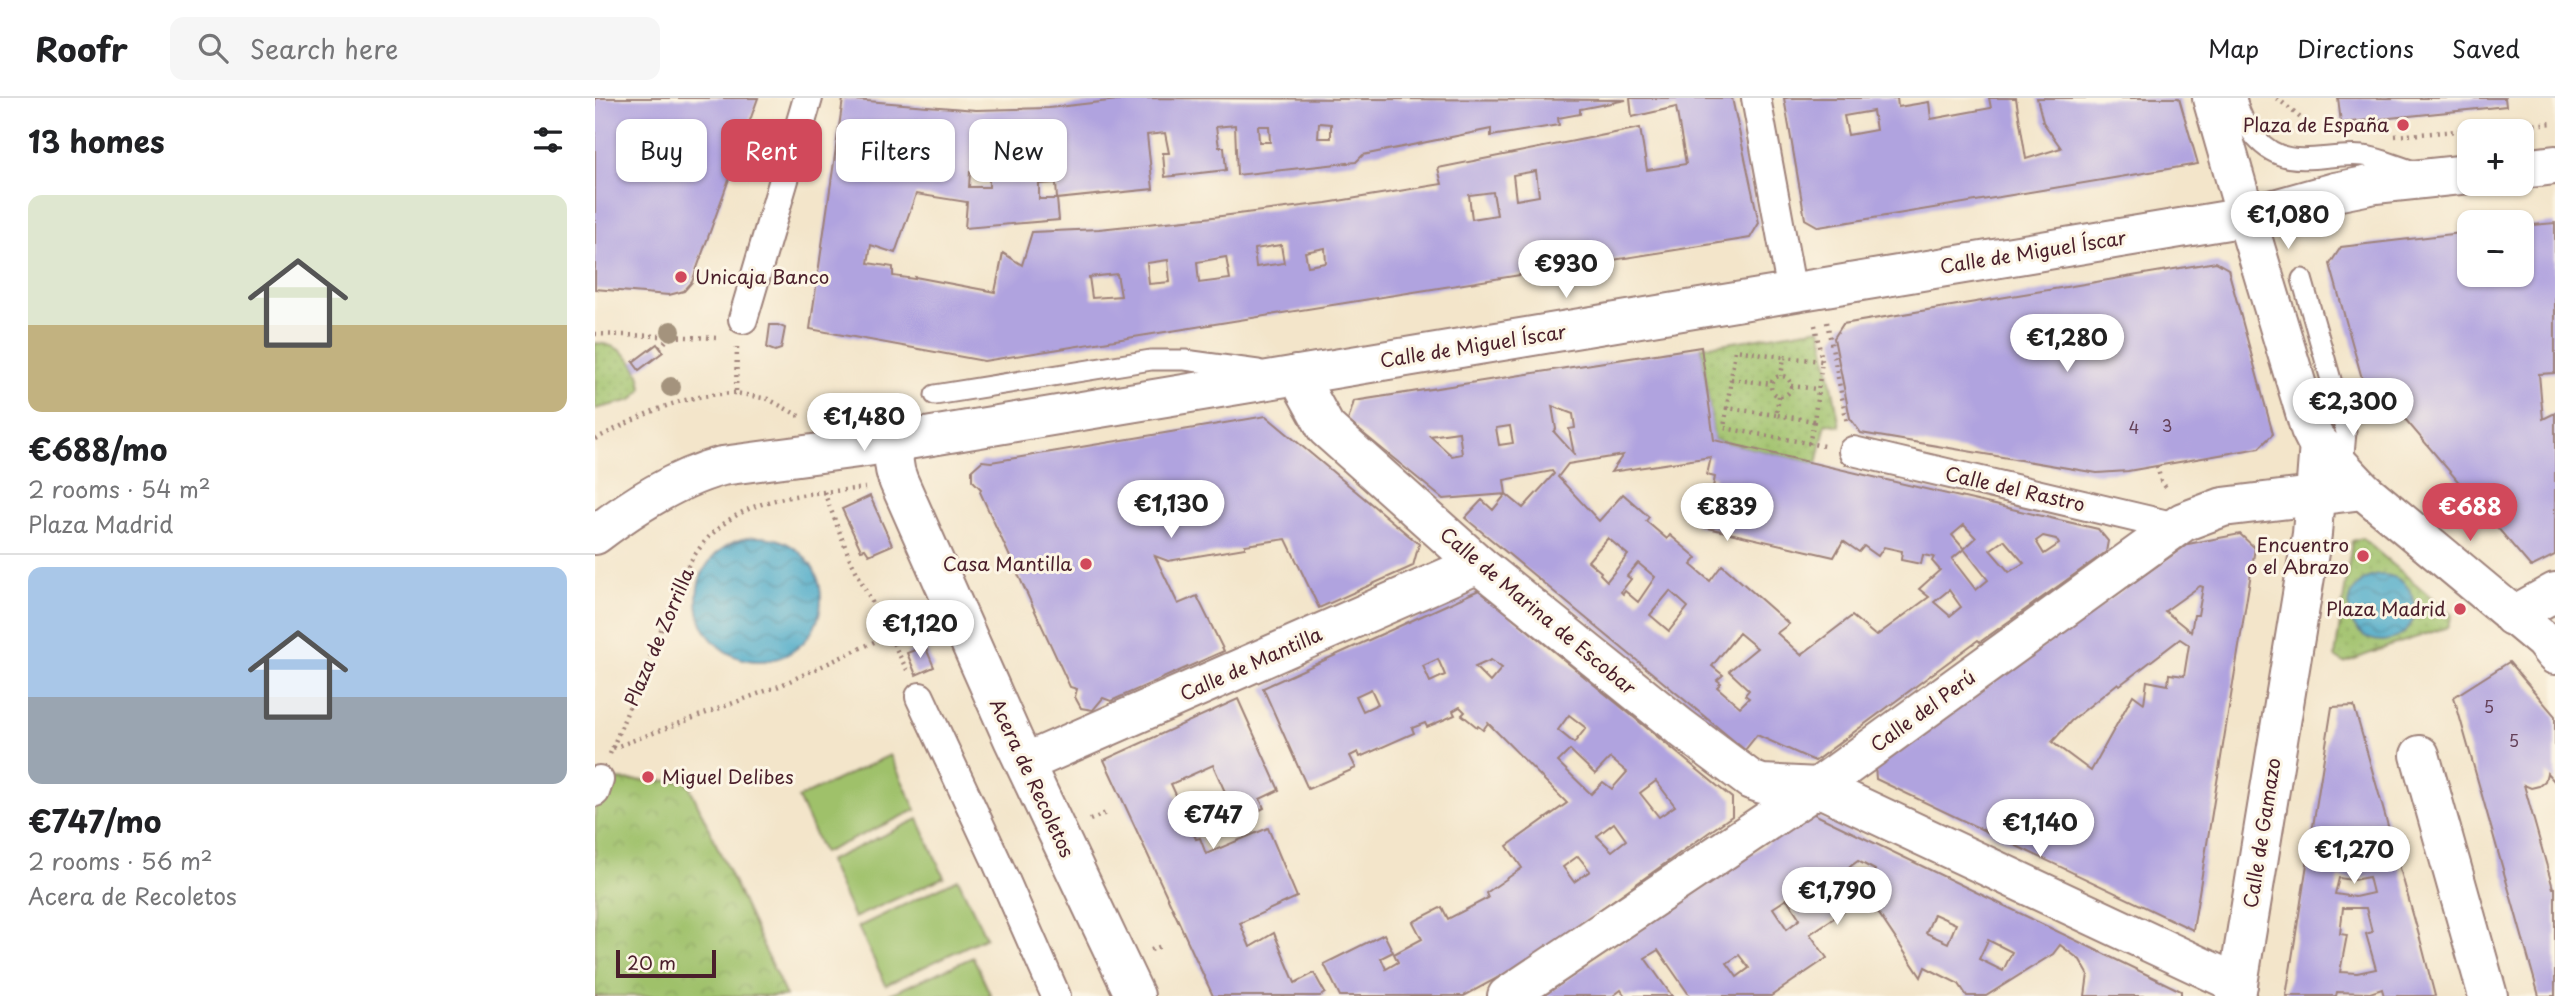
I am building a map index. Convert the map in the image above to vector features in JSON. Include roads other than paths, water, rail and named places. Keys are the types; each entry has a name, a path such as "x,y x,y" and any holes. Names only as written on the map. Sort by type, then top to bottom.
{"street":[{"path":"740,329 808,98"},
{"path":"1756,98 1803,308"},
{"path":"2212,98 2309,429 2341,468 2549,647"},
{"path":"2534,168 2555,165"},
{"path":"2246,217 2335,192 2375,184 2452,176"},
{"name":"Calle de Miguel Íscar","path":"881,444 1297,375 1803,308 2246,217"},
{"name":"Calle de Marina de Escobar","path":"1297,375 1326,428 1478,564 1679,727 1751,780 1762,784 1818,787"},
{"path":"595,535 659,492 702,471 750,461 881,444"},
{"name":"Acera de Recoletos","path":"881,444 893,453 894,471 1025,763 1135,996"},
{"name":"Calle del Rastro","path":"1853,451 2174,511"},
{"path":"2315,497 2341,468"},
{"name":"Calle del Perú","path":"1507,996 1818,787 2174,511 2183,522 2223,508 2315,497 2341,468"},
{"name":"Calle de Gamazo","path":"2237,990 2311,542 2315,497"},
{"path":"595,512 633,508"},
{"name":"Calle de Mantilla","path":"1025,763 1478,564"},
{"path":"2512,616 2555,592"},
{"path":"920,697 1056,996"},
{"path":"2420,755 2488,996"},
{"path":"1818,787 2237,990"}],"lane":[{"path":"2236,98 2238,109 2247,126 2263,145 2282,157 2302,159 2364,155 2452,176"},
{"path":"2302,279 2346,432 2341,468"},
{"path":"935,395 1151,360 1185,360 1297,375"}],"water":[{"path":"759,537 783,541 803,555 817,575 821,599 817,623 803,643 783,657 759,661 735,657 715,643 701,623 697,599 701,575 715,555 735,541"},
{"path":"2382,575 2405,585 2415,608 2405,631 2382,641 2359,631 2349,608 2359,585"}],"place":[{"name":"Plaza de España","path":"2403,125"},
{"name":"Unicaja Banco","path":"681,277"},
{"name":"Encuentro o el Abrazo","path":"2363,556"},
{"name":"Casa Mantilla","path":"1086,564"},
{"name":"Plaza Madrid","path":"2460,609"},
{"name":"Miguel Delibes","path":"648,777"}]}
